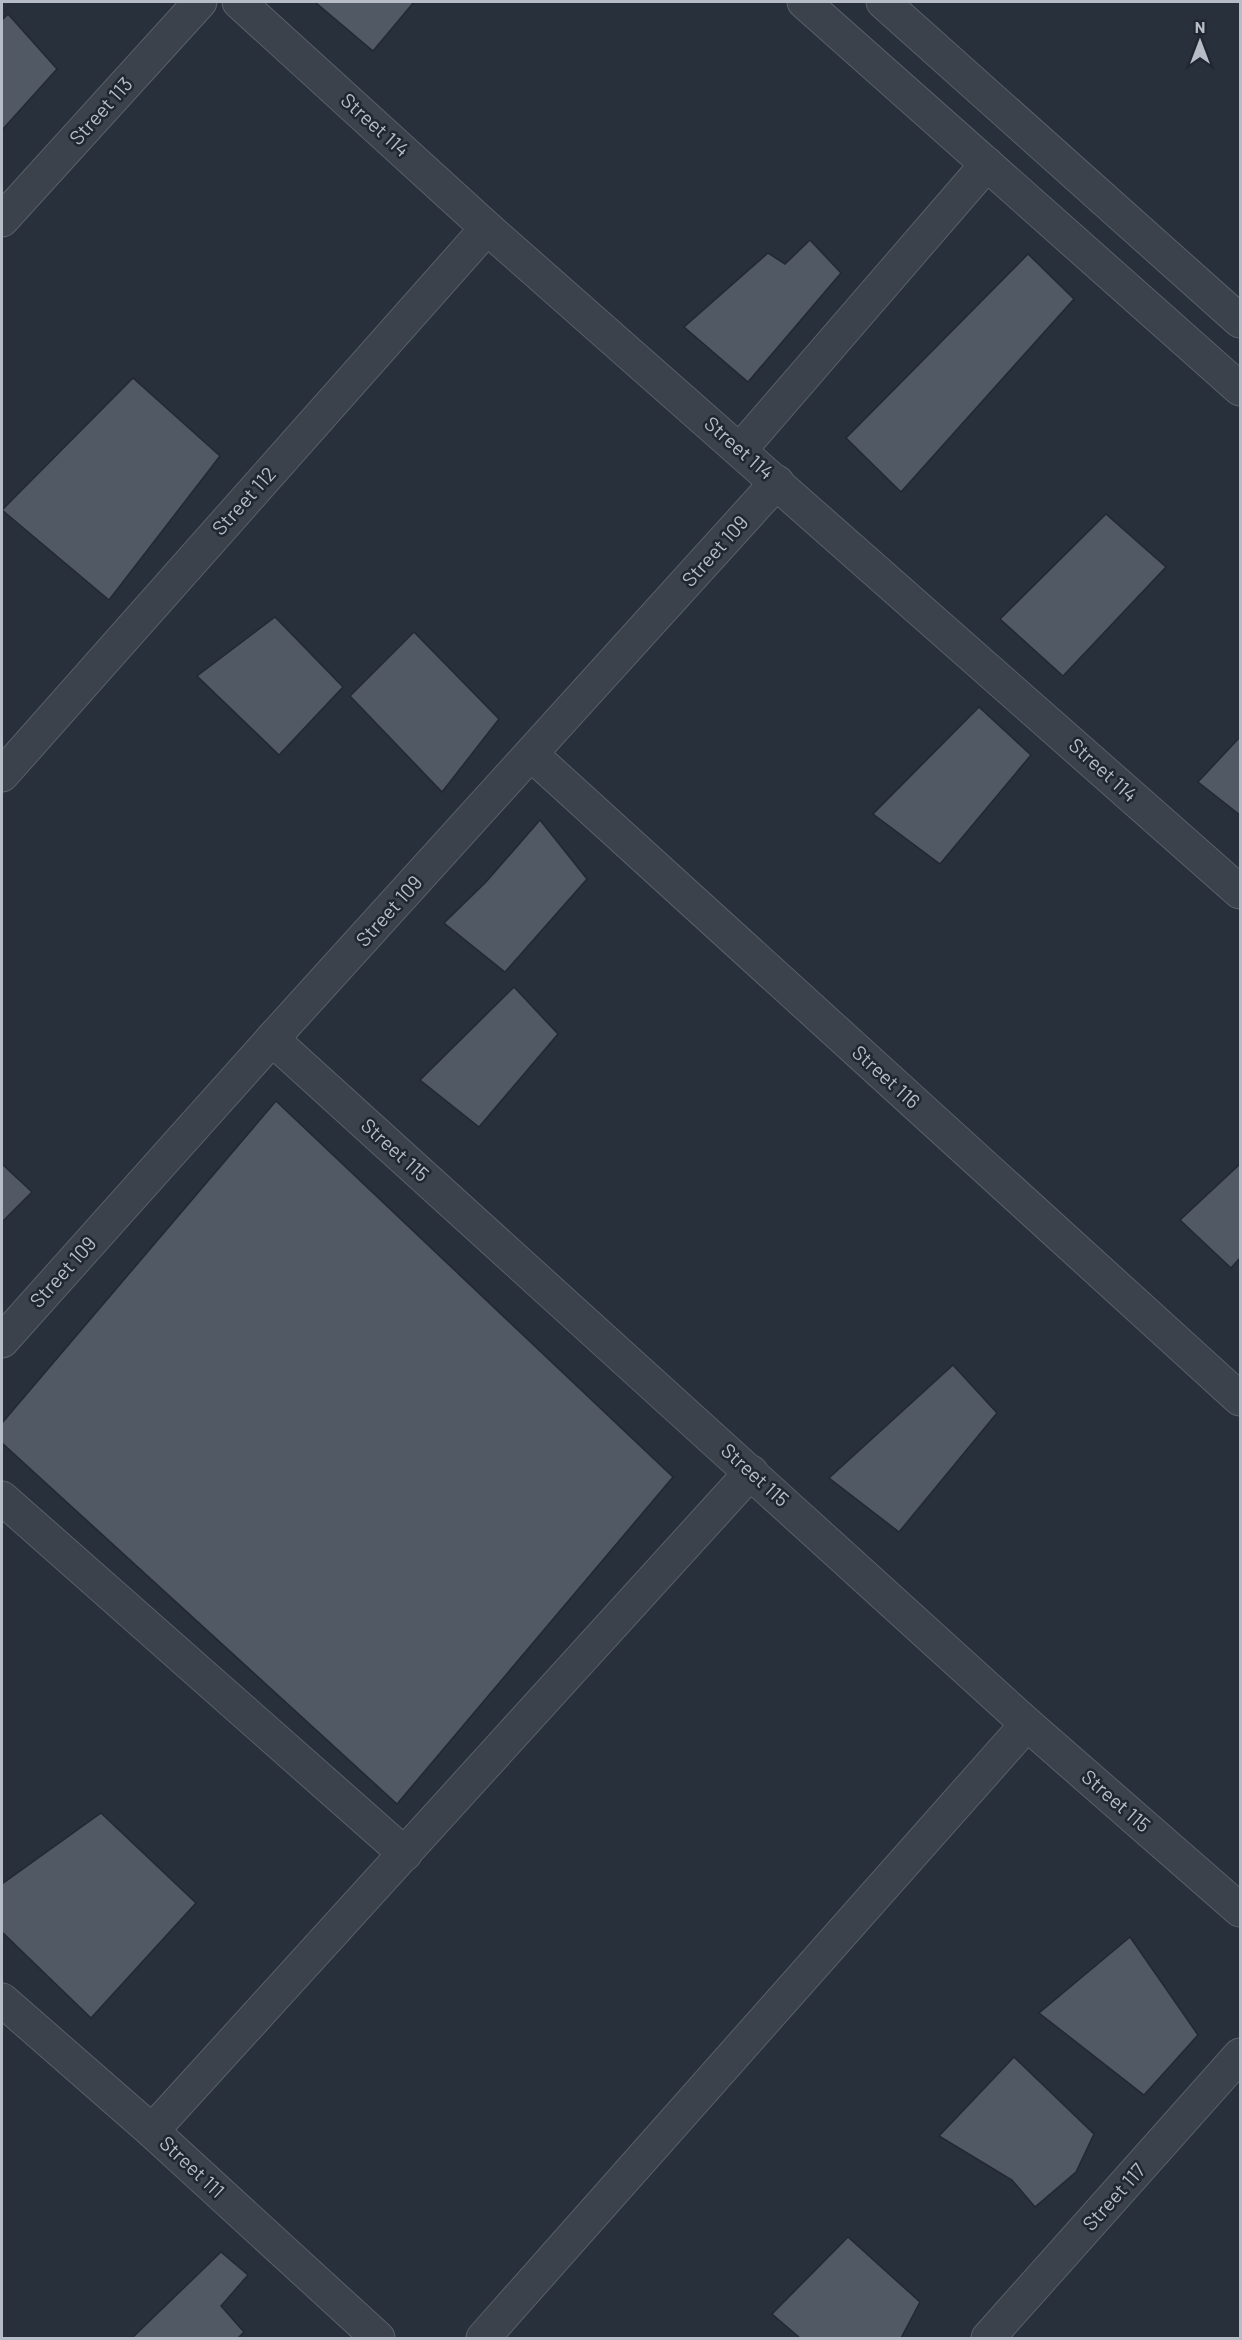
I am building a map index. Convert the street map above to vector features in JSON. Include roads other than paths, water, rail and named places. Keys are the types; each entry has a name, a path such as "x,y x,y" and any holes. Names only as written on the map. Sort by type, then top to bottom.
{"street":[{"name":"Street 113","path":"2,220 200,2"},
{"name":"Street 114","path":"239,2 487,228 1240,892"},
{"path":"804,2 1240,389"},
{"path":"883,2 1240,321"},
{"path":"740,450 987,164"},
{"name":"Street 112","path":"2,775 487,228"},
{"name":"Street 109","path":"2,1341 272,1039 777,482"},
{"name":"Street 116","path":"531,754 1240,1399"},
{"name":"Street 115","path":"272,1039 1028,1724 1240,1910"},
{"path":"152,2131 752,1472"},
{"path":"2,1498 405,1854"},
{"path":"483,2338 1028,1724"},
{"name":"Street 111","path":"2,2000 152,2131 378,2338"},
{"name":"Street 117","path":"988,2338 1240,2055"}]}
